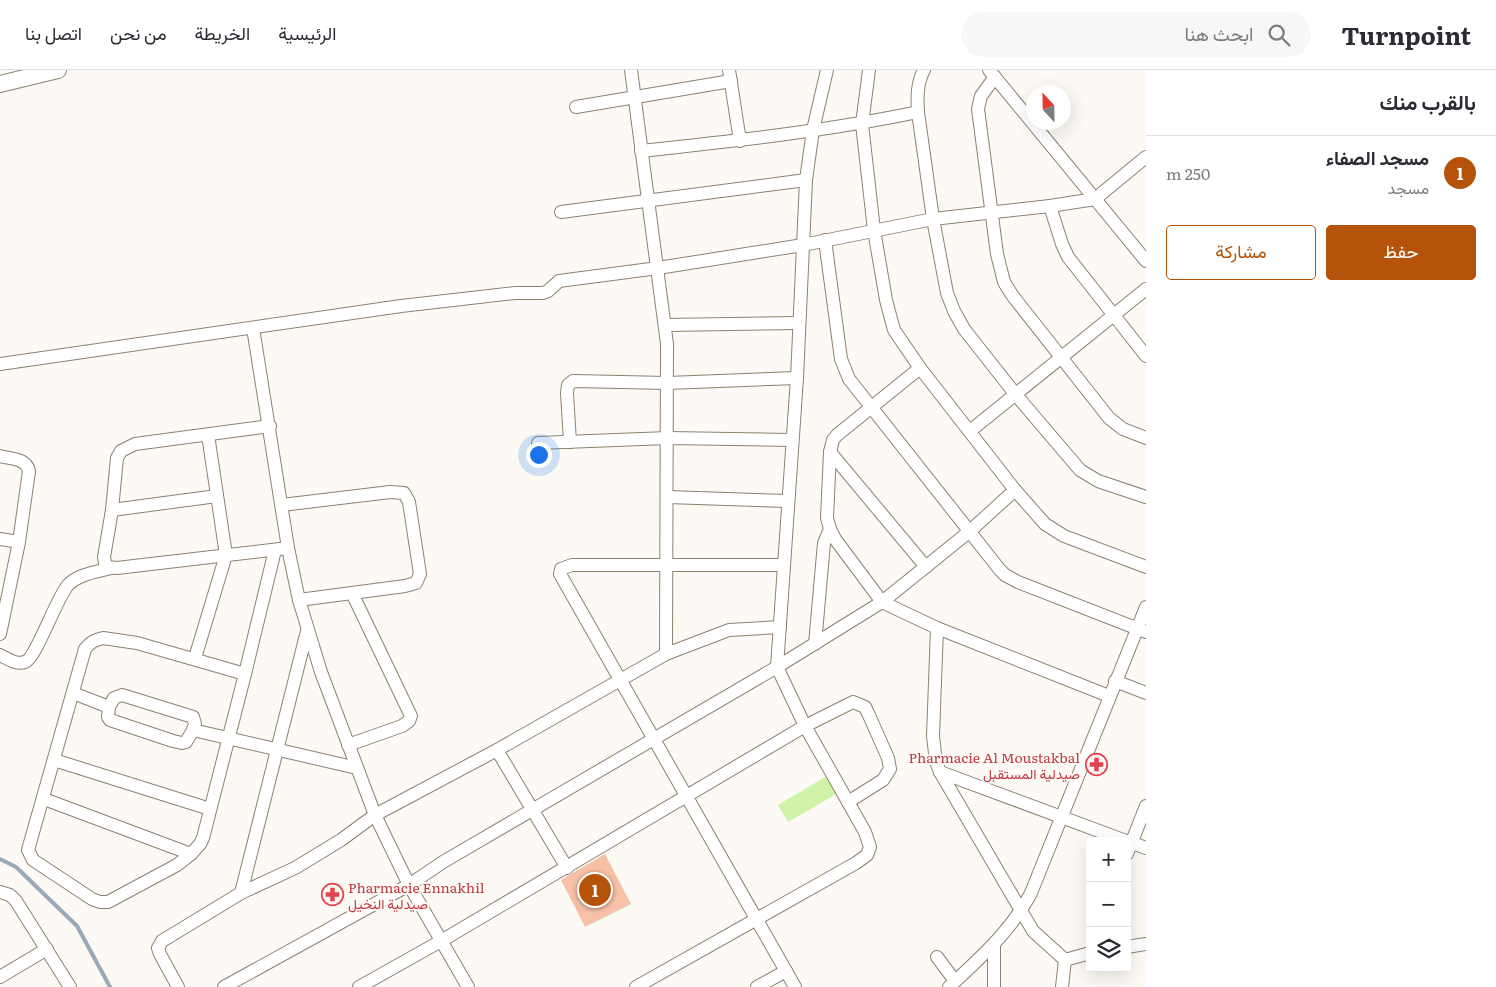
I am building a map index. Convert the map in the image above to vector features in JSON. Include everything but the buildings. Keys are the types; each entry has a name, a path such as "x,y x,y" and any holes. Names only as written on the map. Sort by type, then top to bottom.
{"street":[{"path":"0,84 58,70"},
{"path":"631,70 665,325 668,383 666,654"},
{"path":"636,987 867,855 870,847 870,843 848,802 805,726 777,667 797,378 806,180 814,130 827,70"},
{"path":"870,70 862,124 874,230 890,320 894,330 920,368 1015,490 1037,515 1052,529 1064,536 1146,567"},
{"path":"924,70 919,80 917,95 918,112 933,219 947,293 954,311 964,330 1080,470 1098,481 1146,497"},
{"path":"1146,261 992,74 981,96 978,109 997,254 1004,282 1012,295 1109,418 1123,429 1146,438"},
{"path":"576,107 635,98 730,76 740,141"},
{"path":"641,150 740,141 862,124 918,112"},
{"path":"0,374 0,365 401,306 515,293 543,293 559,281 658,268 803,245 933,219 1095,200 1146,158"},
{"path":"561,212 806,180"},
{"path":"1050,206 1068,257 1146,356"},
{"path":"825,240 841,359 849,379 1000,570 1011,579 1142,631"},
{"path":"970,431 1146,289"},
{"path":"665,325 799,323"},
{"path":"254,328 288,548 299,600 308,630 348,745 375,815 409,885 468,987"},
{"path":"920,368 833,440 830,452 827,518 835,539 882,602 937,628 1109,696"},
{"path":"570,442 566,393 568,385 579,380 668,383 797,378"},
{"path":"111,568 106,565 104,557 112,510 117,458 121,451 135,444 270,426"},
{"path":"195,658 226,555 208,435"},
{"path":"538,443 668,438 792,440"},
{"path":"830,452 926,567"},
{"path":"0,456 24,461 29,471 19,542 0,634"},
{"path":"224,987 409,885 443,862 777,667 882,602 970,531 1015,490"},
{"path":"282,505 390,492 399,492 407,497 420,574 418,580 412,585 299,600"},
{"path":"112,510 217,496"},
{"path":"667,497 788,500"},
{"path":"815,644 824,543 830,529"},
{"path":"0,540 19,542"},
{"path":"0,655 16,663 22,663 31,659 52,613 68,586 74,580 81,577 111,568 288,548"},
{"path":"245,674 195,658 136,643 103,638 90,643 85,649 28,850 30,857 100,902 114,900 177,865 200,844 229,738 245,674 275,550"},
{"path":"783,565 572,565 563,567 560,571 563,582 795,987"},
{"path":"348,745 402,726 410,721 411,716 352,593"},
{"path":"937,957 952,984 994,945 1021,911 1031,893 1115,681 1142,631 1146,607"},
{"path":"178,987 160,954 159,944 241,893 295,868 341,840 375,815 497,750 666,654 729,630 780,627"},
{"path":"937,628 933,736 934,755 940,772 1033,931 1065,960"},
{"path":"241,893 308,630"},
{"path":"1115,681 1146,693"},
{"path":"73,693 109,707"},
{"path":"122,695 193,717 195,724 193,730 188,740 184,743 173,741 110,720 108,717 109,707 114,698 122,695"},
{"path":"359,987 567,868 805,726 853,702 865,708 868,713 888,758 890,768 883,780 848,802"},
{"path":"193,730 278,748 357,768"},
{"path":"497,750 567,868"},
{"path":"54,760 210,809"},
{"path":"940,772 1108,837"},
{"path":"44,799 191,854"},
{"path":"1131,838 1146,806"},
{"path":"1131,846 1146,848"},
{"path":"0,892 16,901 70,987"},
{"path":"1131,946 1146,944"},
{"path":"994,945 994,987"},
{"path":"0,977 47,948"},
{"path":"1065,960 1086,954"},
{"path":"1062,987 1065,960"},
{"path":"757,987 786,971"}],"green space":[{"path":"830,774 840,792 788,822 778,805"}],"waterway":[{"path":"0,859 16,867 77,926 110,987"}],"place":[{"name":"Pharmacie Al Moustakbal صيدلية المستقبل","path":"1096,765"},
{"name":"مسجد الصفاء","path":"595,890"},
{"name":"Pharmacie Ennakhil صيدلية النخيل","path":"332,895"}]}
